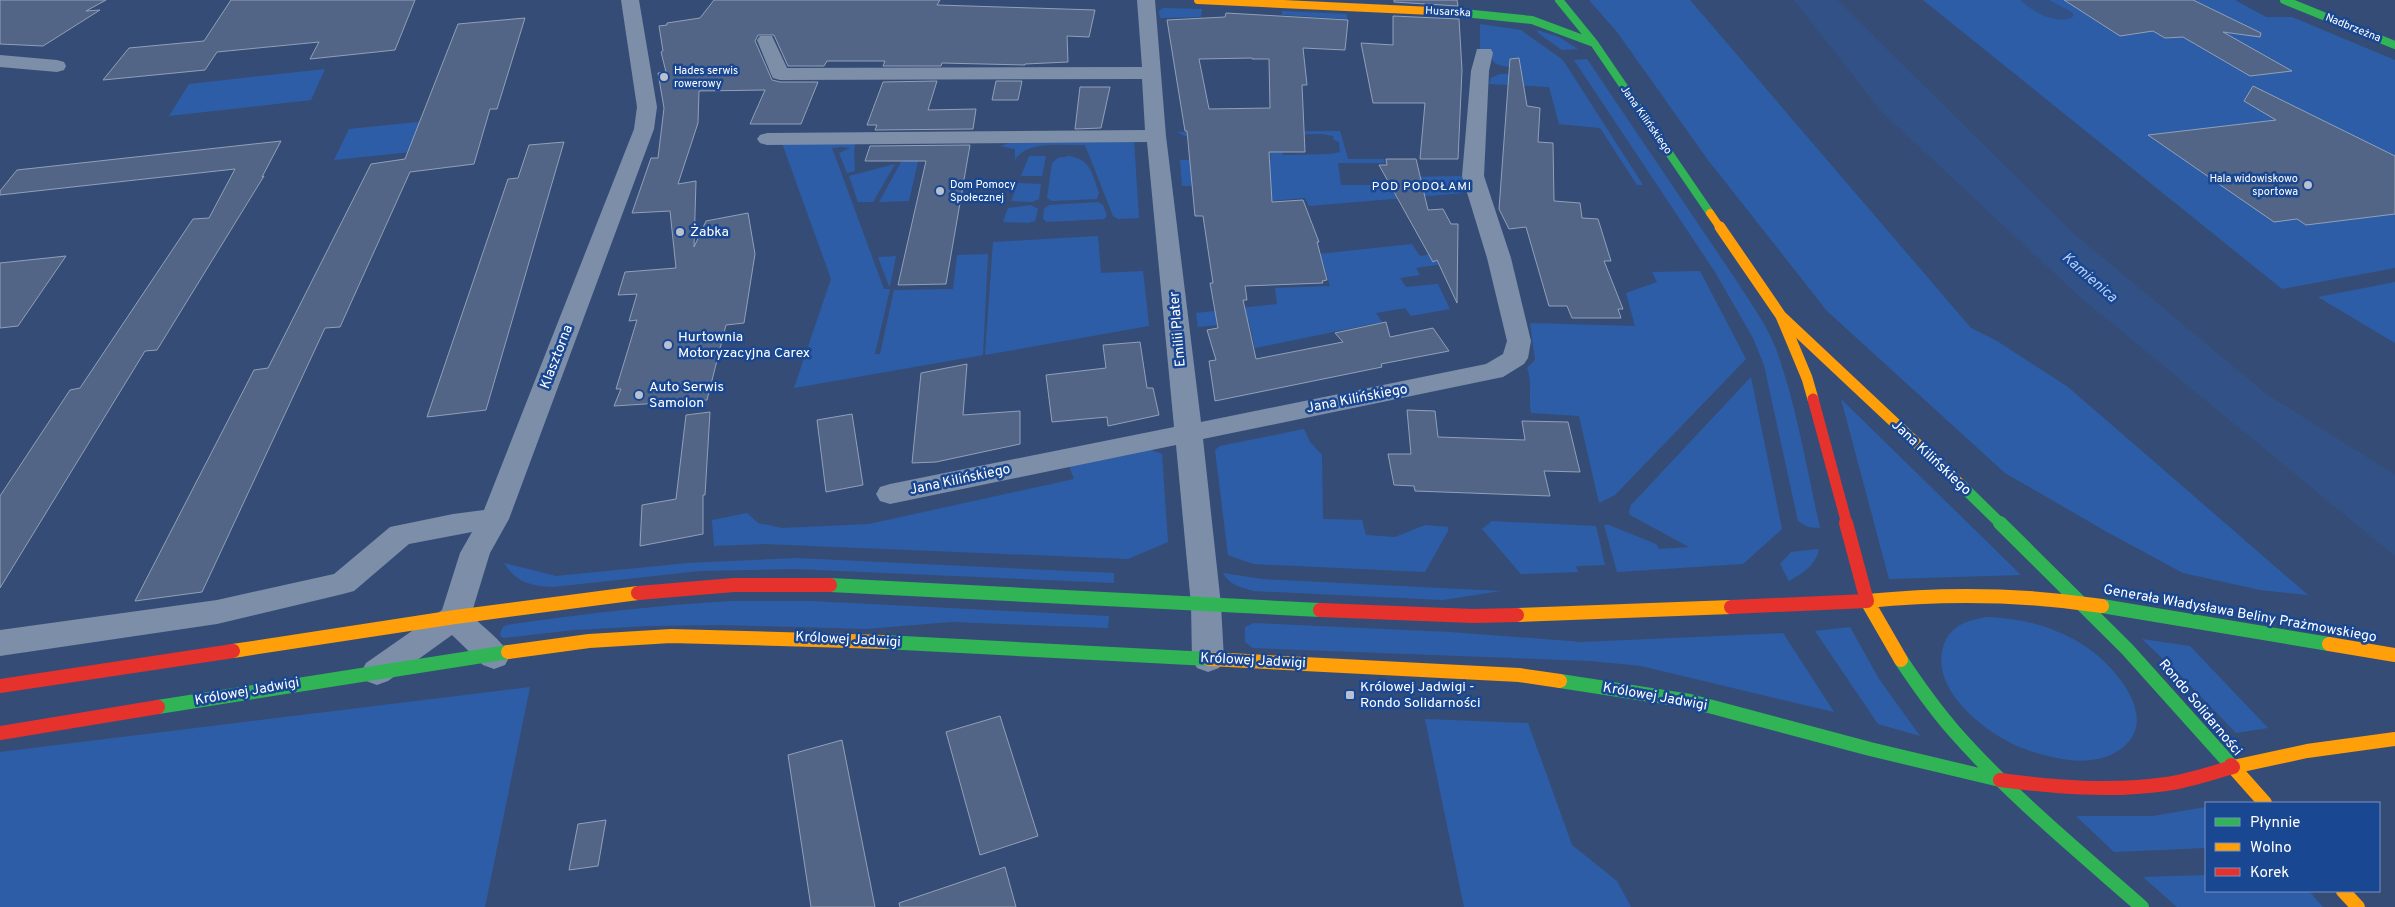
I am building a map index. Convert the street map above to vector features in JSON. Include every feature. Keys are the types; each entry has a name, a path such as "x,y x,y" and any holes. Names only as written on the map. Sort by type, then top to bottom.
{"main road":[{"name":"Husarska","path":"1198,0 1488,14 1532,20 1594,44"},
{"name":"Nadbrzeżna","path":"2284,0 2395,45"},
{"path":"1554,3 1567,9"},
{"name":"Husarska","path":"1488,14 1518,6"},
{"name":"Husarska","path":"1532,20 1554,16 1567,9"},
{"name":"Jana Kilińskiego","path":"1567,9 1594,44 1781,316 1807,378 1867,601"},
{"name":"Jana Kilińskiego","path":"1781,316 2080,602"},
{"path":"0,686 455,617 686,586 776,583 1125,599 1206,605 1473,616 1601,613 1867,601 1918,594 1974,594 2080,602"},
{"path":"1867,601 1888,643 1918,687 1952,730 2001,780 2142,907"},
{"name":"Generała Władysława Beliny Prażmowskiego","path":"2080,602 2395,655"},
{"name":"Rondo Solidarności","path":"2001,780 2074,787 2133,787 2188,780 2233,768 2151,673 2080,602"},
{"name":"Królowej Jadwigi","path":"0,732 563,644 669,636 761,636 1519,675 1690,701 1870,749 2001,780"},
{"path":"2233,768 2307,751 2395,739"},
{"path":"2233,768 2265,802"},
{"path":"2344,892 2358,907"}],"street":[{"name":"Klasztorna","path":"455,617 475,552 495,519 644,129 647,106 630,0"},
{"name":"Emilii Plater","path":"1146,0 1156,136 1167,224 1206,605 1208,659"},
{"path":"766,40 780,74 1152,72"},
{"name":"Jana Kilińskiego","path":"890,494 1494,371 1515,358 1519,341 1499,258 1474,176 1480,71 1484,53"},
{"path":"0,62 57,66"},
{"path":"767,139 1156,136"},
{"path":"0,643 216,612 343,583 400,535 453,524 495,519"},
{"path":"377,672 455,617 474,639 494,656"}],"shaded area":[{"path":"1589,0 1690,0 1971,328 1997,341 2068,387 2308,595 2260,590 2183,573 2005,473 1827,311 1708,160 1617,32"},
{"path":"1923,0 2235,0 2266,17 2292,17 2395,60 2395,268 2282,289"},
{"path":"1163,8 1202,9 1201,17 1160,18 1159,11"},
{"path":"1282,11 1347,14 1347,19 1282,15"},
{"path":"1480,24 1521,30 1563,60 1643,185 1637,185 1600,128 1559,124 1549,87 1489,84 1491,78 1500,74 1510,74 1510,67 1495,63 1492,59 1492,50 1480,49"},
{"path":"1537,30 1559,37 1578,49 1562,50 1538,33"},
{"path":"1587,59 1738,283 1768,332 1783,370 1801,437 1820,528 1808,527 1798,521 1764,365 1753,338 1715,272 1574,60"},
{"path":"325,69 311,100 169,116 189,84"},
{"path":"487,115 477,145 334,160 349,129"},
{"path":"1340,131 1348,159 1384,159 1385,163 1338,163 1341,185 1410,185 1408,177 1463,176 1464,193 1309,206 1305,198 1270,201 1235,185 1182,186 1180,160 1271,160 1270,148 1281,143 1283,155 1331,154 1340,152 1339,142 1334,140 1333,136 1322,134 1185,136 1177,132"},
{"path":"1134,140 1139,218 1118,219 1113,216 1085,145 1037,146 1021,153 1015,160 1015,149 1000,146 1017,141"},
{"path":"856,141 854,150 855,171 847,173 839,153 850,148 832,148 884,289 890,289 875,354 880,354 894,290 953,289 957,255 988,254 983,355 794,388 831,279 782,143"},
{"path":"1029,156 1046,156 1042,176 1021,176"},
{"path":"1069,156 1082,160 1090,168 1099,193 1097,199 1052,201 1047,198 1052,163 1058,158"},
{"path":"914,159 918,161 909,201 879,202 901,162"},
{"path":"895,164 873,202 858,202 849,176"},
{"path":"1018,183 1041,184 1039,199 1032,202 1011,201"},
{"path":"1098,202 1103,205 1107,216 1104,219 1047,222 1043,219 1044,209 1049,205"},
{"path":"1031,205 1038,209 1035,221 1028,223 1003,222 1008,208"},
{"path":"1098,236 1101,273 1143,271 1149,326 985,355 993,242"},
{"path":"1412,244 1420,256 1433,254 1449,263 1416,268 1420,275 1400,278 1406,287 1438,284 1450,309 1411,316 1405,308 1376,313 1382,322 1255,348 1249,322 1198,327 1196,313 1277,304 1275,288 1330,286 1323,262 1281,260 1281,258"},
{"path":"896,256 890,286 889,286 878,257"},
{"path":"1700,271 1746,359 1615,495 1599,503 1579,416 1531,413 1530,379 1527,368 1535,360 1530,323 1635,326 1626,293 1657,282 1652,272"},
{"path":"2395,282 2395,343 2318,297"},
{"path":"1751,377 1782,529 1743,564 1617,572 1604,525 1609,525 1656,544 1659,549 1689,547 1630,515 1631,505"},
{"path":"1841,399 2021,575 1889,579"},
{"path":"1304,429 1310,442 1322,455 1323,519 1362,520 1366,535 1395,537 1425,525 1448,527 1448,531 1425,572 1253,564 1228,555 1215,450 1220,446"},
{"path":"1148,449 1162,454 1168,542 1128,559 765,544 714,546 712,520 747,513 758,523 782,528 869,524 1074,479 1069,466"},
{"path":"1492,521 1596,526 1605,565 1576,566 1578,572 1521,574 1482,529"},
{"path":"1819,549 1812,564 1789,581 1780,564 1791,552"},
{"path":"796,558 1114,573 1114,583 794,569 700,571 553,587 537,586 525,582 514,575 504,563 556,576 688,563"},
{"path":"1223,573 1262,579 1501,591 1443,600 1253,591 1232,583"},
{"path":"734,601 812,601 1109,616 1108,628 951,622 866,629 723,625 648,626 574,630 503,638 500,635 502,628 506,625 620,610"},
{"path":"1986,617 2020,620 2052,629 2087,647 2102,659 2128,690 2135,707 2137,724 2131,739 2116,752 2105,757 2081,761 2069,760 2039,754 2018,746 1998,736 1984,726 1971,715 1950,689 1944,675 1941,660 1944,644 1952,632 1964,623"},
{"path":"1254,623 1450,632 1582,642 1783,633 1834,712 1641,666 1591,661 1253,648 1245,642 1245,627"},
{"path":"1850,627 1879,679 1920,736 1878,724 1815,631"},
{"path":"2142,639 2190,646 2268,728 2236,733"},
{"path":"530,687 485,907 0,907 0,752"},
{"path":"1425,719 1528,723 1572,845 1617,881 1631,907 1464,907"},
{"path":"2205,807 2205,848 2114,852 2076,816 2153,816"},
{"path":"2205,875 2205,892 2310,892 2323,907 2177,907 2143,877"}],"water":[{"name":"Kamienica","path":"1794,0 1837,0 2073,233 2266,394 2395,475 2395,556 2079,296 1882,112"},
{"path":"2020,0 2049,0 2072,12 2074,16 2060,20 2053,19 2031,9"}],"building":[{"path":"0,0 106,0 86,11 100,10 43,46 0,44"},
{"path":"231,0 415,0 395,50 310,59 319,42 217,52 205,70 103,80 129,48 204,41"},
{"path":"714,0 940,0 937,5 1095,10 1089,37 1067,36 1068,62 1025,65 942,63 941,66 883,66 885,61 827,61 824,66 788,66 774,35 758,35 755,41 772,80 780,82 818,82 801,124 750,124 765,90 699,91 698,123 678,184 696,181 694,247 706,221 748,213 755,254 744,323 726,325 707,400 614,406 621,389 616,389 637,320 629,321 637,294 618,295 625,272 676,268 670,211 632,213 651,158 658,158 664,108 658,73 666,72 661,52 663,51 659,26 700,18"},
{"path":"1394,0 1457,0 1458,6 1394,2"},
{"path":"2064,0 2193,0 2261,33 2260,37 2223,32 2292,71 2250,76 2183,37 2165,38 2153,31 2120,36"},
{"path":"1226,13 1348,20 1345,50 1303,48 1307,85 1302,85 1305,152 1269,152 1272,202 1303,200 1319,242 1317,242 1327,280 1322,281 1323,283 1245,286 1247,300 1243,300 1256,359 1343,342 1335,333 1386,322 1390,337 1433,328 1449,351 1381,364 1382,367 1215,401 1209,361 1216,360 1207,330 1218,328 1210,283 1213,283 1203,216 1195,216 1187,131 1185,131 1167,20 1225,17","holes":["1199,59 1269,59 1270,108 1209,109"]},
{"path":"1393,16 1459,19 1462,70 1458,159 1420,159 1425,103 1373,103 1361,43 1393,45"},
{"path":"525,18 497,109 490,109 474,164 410,172 340,327 325,328 202,592 135,601 254,370 268,368 371,164 405,159 458,24"},
{"path":"1519,58 1527,106 1540,108 1538,142 1553,143 1554,201 1580,203 1582,218 1598,219 1611,261 1604,261 1623,309 1618,309 1621,318 1572,318 1567,306 1549,306 1526,227 1509,229 1499,209 1510,59"},
{"path":"937,81 928,110 976,109 973,129 875,130 877,125 867,125 883,82"},
{"path":"996,81 1022,81 1018,100 992,100"},
{"name":"Hala widowiskowo sportowa","path":"2253,86 2395,156 2395,214 2306,225 2297,219 2274,222 2148,135 2276,120 2244,101"},
{"path":"1080,87 1110,87 1101,128 1075,129"},
{"path":"281,141 262,177 264,176 157,350 145,351 0,588 0,496 70,390 80,388 193,219 209,218 235,169 0,195 0,191 17,170"},
{"path":"564,142 486,410 427,417 508,179 518,178 529,145"},
{"name":"Dom Pomocy Społecznej","path":"970,145 946,284 898,285 926,161 865,161 870,146"},
{"path":"1386,159 1416,159 1428,210 1443,209 1451,224 1458,224 1457,303 1437,260 1433,262 1379,165 1387,165"},
{"path":"66,256 18,326 0,328 0,263"},
{"path":"1140,342 1147,388 1153,388 1159,415 1108,426 1107,417 1052,422 1046,375 1106,368 1103,345"},
{"path":"967,364 963,415 1020,411 1020,444 936,462 912,463 921,373"},
{"path":"1407,410 1435,411 1438,437 1525,440 1522,421 1568,422 1580,472 1544,471 1550,496 1415,491 1414,486 1394,485 1388,454 1411,454"},
{"path":"710,412 705,495 703,495 703,534 640,546 642,505 676,499 686,415"},
{"path":"852,414 863,485 826,492 817,420"},
{"path":"1000,716 1038,836 980,855 946,732"},
{"path":"842,740 875,907 811,907 788,755"},
{"path":"606,820 598,866 569,870 578,824"},
{"path":"1005,867 1016,907 900,907 899,903"}],"traffic: fast":[{"path":"1559,0 1594,43 1710,213"},
{"path":"2284,0 2395,45"},
{"path":"1454,12 1532,20 1591,42"},
{"path":"1962,486 2127,649 2231,765"},
{"path":"830,585 1320,610"},
{"path":"2102,606 2329,644"},
{"path":"884,642 1209,659"},
{"path":"158,707 508,652"},
{"path":"1901,660 1925,696 1952,730 1982,762 2044,822 2142,907"},
{"path":"1560,681 1690,701 1870,749 2000,780"}],"traffic: slow":[{"path":"1198,0 1454,12"},
{"path":"1710,213 1781,316 1807,378 1813,399"},
{"path":"1781,316 1962,486"},
{"path":"233,651 455,617 638,593"},
{"path":"1901,660 1867,601 1926,596 1985,595 2043,598 2102,606"},
{"path":"1517,615 1731,607"},
{"path":"508,652 589,641 671,636 884,642"},
{"path":"2329,644 2395,655"},
{"path":"1209,659 1519,675 1560,681"},
{"path":"2264,802 2233,767 2307,751 2395,739"},
{"path":"2344,892 2358,907"}],"traffic: jam":[{"path":"1731,607 1867,601 1813,399"},
{"path":"638,593 734,585 830,585"},
{"path":"1320,610 1473,616 1517,615"},
{"path":"0,686 233,651"},
{"path":"0,733 158,707"},
{"path":"2000,780 2070,787 2142,787 2194,779 2233,767 2231,765"}],"place":[{"name":"Hades serwis rowerowy","path":"664,77"},
{"name":"Hala widowiskowo sportowa","path":"2308,185"},
{"name":"Dom Pomocy Społecznej","path":"940,191"},
{"name":"Żabka","path":"680,232"},
{"name":"Hurtownia Motoryzacyjna Carex","path":"668,345"},
{"name":"Auto Serwis Samolon","path":"639,395"},
{"name":"Królowej Jadwigi - Rondo Solidarności","path":"1350,695"}],"district":[{"name":"POD PODOŁAMI","path":"1422,187"}]}
